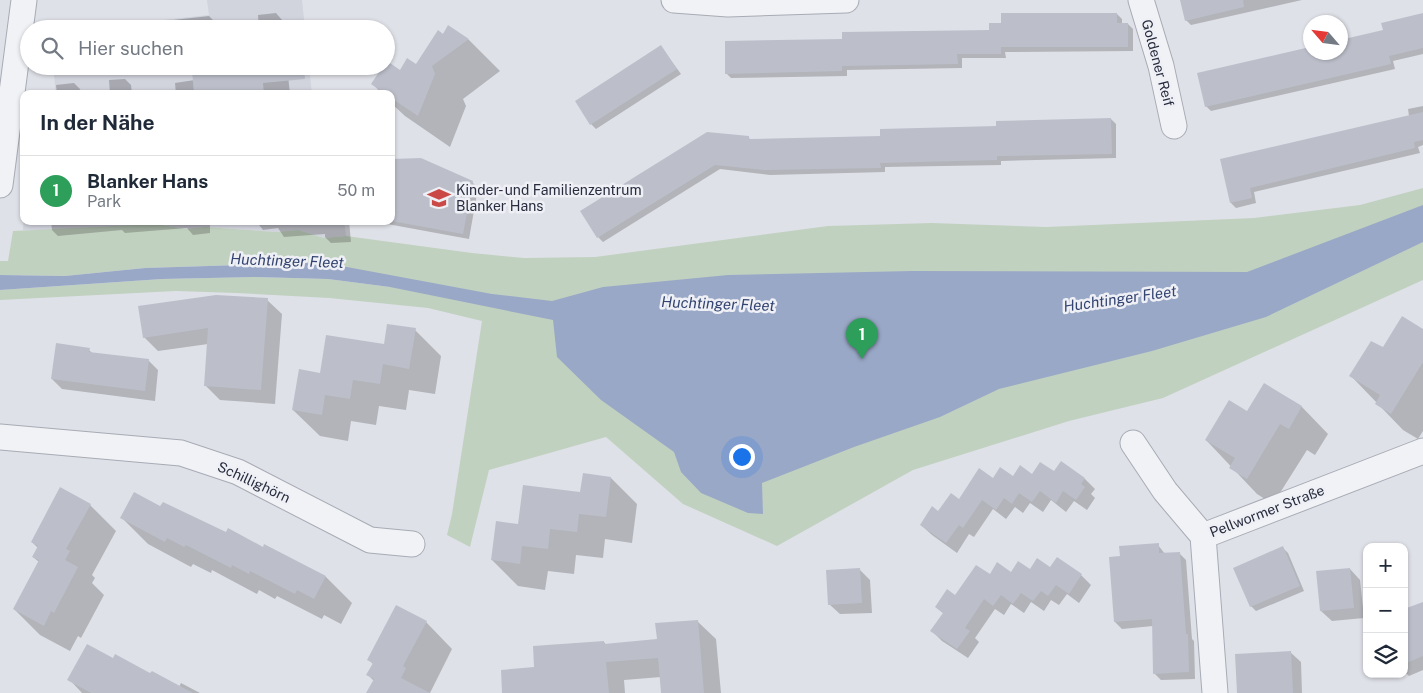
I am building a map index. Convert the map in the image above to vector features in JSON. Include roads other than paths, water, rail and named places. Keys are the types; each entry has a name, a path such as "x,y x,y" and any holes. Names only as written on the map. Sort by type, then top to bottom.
{"street":[{"path":"21,20 24,0"},
{"path":"674,0 728,4 846,0"},
{"name":"Goldener Reif","path":"1141,0 1161,66 1174,126"},
{"path":"0,185 20,31"},
{"name":"Schillighörn","path":"0,437 180,453 238,472 370,540 412,544"},
{"path":"1133,443 1165,491 1203,536"},
{"name":"Pellwormer Straße","path":"1215,693 1203,536 1423,451"}],"water":[{"name":"Huchtinger Fleet","path":"1423,205 1423,242 1266,317 1152,351 999,389 940,417 854,447 762,483 763,514 748,513 701,493 681,472 674,452 601,400 557,357 553,320 390,287 328,279 255,277 162,279 0,290 0,275 65,276 145,268 306,263 347,267 492,294 552,301 603,287 728,275 912,271 1247,272"}],"place":[{"name":"Kinder- und Familienzentrum Blanker Hans","path":"439,198"},
{"name":"Blanker Hans","path":"862,359"}]}
